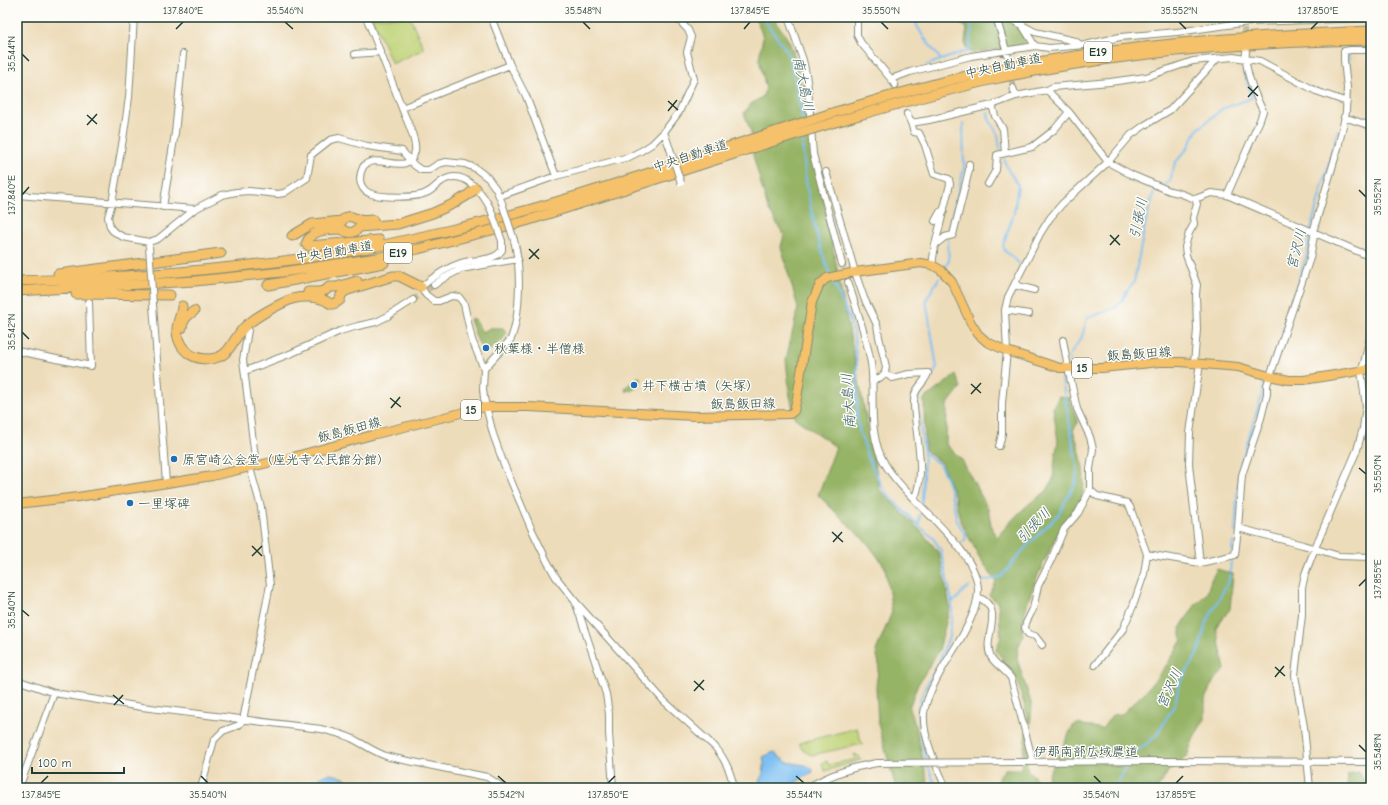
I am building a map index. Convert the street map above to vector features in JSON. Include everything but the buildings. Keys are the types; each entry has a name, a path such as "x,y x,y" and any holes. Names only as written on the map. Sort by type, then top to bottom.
{"highway":[{"name":"中央自動車道","path":"17,292 195,281 282,272 377,258 461,238 526,220 585,202 905,92 988,72 1098,52 1219,38 1371,31"},
{"name":"中央自動車道","path":"834,117 991,80 1099,61 1165,52 1227,46 1371,40"},
{"name":"中央自動車道","path":"17,280 166,274 336,254 452,230 763,140"},
{"path":"452,230 400,238 307,245 312,236 320,230 342,229 345,232 353,233 359,227 398,224 433,213 453,204 476,188"},
{"path":"292,236 312,224 342,221 348,216 364,221 413,219"},
{"path":"268,285 384,263 446,245 461,238"},
{"path":"17,280 221,252"},
{"path":"194,311 183,321 182,330 184,338 189,346 206,354 219,350 226,344 238,326 245,319 289,294 299,292 320,292 329,287 336,287 394,270 400,271 421,287"},
{"path":"182,306 177,327 179,341 190,354 199,358 209,359 219,357 227,352 241,330 248,324 292,299 318,298 332,304 340,300 341,295 345,291 393,276 399,276 421,287"},
{"path":"17,292 170,295"}],"main road":[{"name":"飯島飯田線","path":"17,504 78,497 212,476 253,467 485,407 694,416 790,414 794,411 797,398 812,302 820,284 827,278 838,275 921,263 932,265 941,270 952,282 971,323 978,334 987,342 1007,351 1060,368 1102,368 1160,362 1197,363 1238,367 1289,380 1304,380 1371,369"}],"street":[{"path":"134,17 129,97 112,203 108,217 110,227 113,231 123,237 149,244 158,239 195,209 222,195 249,191 278,194 284,193 307,178 311,155 330,140 339,138 367,146 402,151 418,168 426,171 442,162 465,164 475,168 488,178 500,196 514,240 518,259 518,304 517,318 513,334 511,339 484,369"},
{"path":"366,17 416,146 415,152 407,162 399,164 377,161 368,162 361,172 360,183 367,192 378,196 419,196 428,193 446,179 451,177 463,179 476,188 484,197 491,210 502,241 502,250 496,256 468,261 452,266 421,287 426,295 434,301 439,301 452,296 459,297 466,308 472,340 484,369 483,389 485,407 503,462 531,528 553,572 574,600 664,701 723,756 729,767 734,788"},
{"path":"491,17 510,65 526,96 556,176"},
{"path":"500,196 556,176 629,157 652,144 664,132 679,112 694,79 687,52 691,38 688,30 676,17"},
{"path":"788,17 803,60 806,74 813,154 842,264"},
{"path":"857,17 857,35 893,82 910,72 971,56 1035,46 1049,48 1081,45 1120,37 1177,32 1251,20 1371,18"},
{"path":"998,17 997,20 1008,60"},
{"path":"1008,17 1035,32 1075,41 1081,45"},
{"path":"1018,17 1020,24 1035,46"},
{"path":"1244,28 1251,20"},
{"path":"1310,231 1338,148 1344,117 1347,88 1344,51 1371,50"},
{"path":"1227,195 1263,111 1256,99 1245,59 1246,51"},
{"path":"355,54 380,52"},
{"path":"163,207 176,133 183,54"},
{"path":"911,122 929,120 992,104 1016,96 1047,90 1053,87 1146,77 1193,61 1233,57 1260,61 1316,91 1346,102"},
{"path":"999,446 1002,434 1002,403 1007,351 1005,310 1008,297 1031,251 1050,218 1081,186 1108,162 1131,135 1144,125 1170,110 1217,59"},
{"path":"402,108 510,65"},
{"path":"1013,88 1016,96"},
{"path":"1047,90 1069,112 1108,162 1132,175 1170,191 1195,199 1211,193 1227,195 1371,257"},
{"path":"992,104 995,116 1003,129 1005,153"},
{"path":"988,184 996,170 997,155 1032,147 1054,130 1069,112"},
{"path":"906,114 911,122 914,132 919,133 925,145 934,174 949,179 950,184 935,245 932,265"},
{"path":"1344,117 1371,126"},
{"path":"664,132 681,183"},
{"path":"935,245 945,237 953,235 969,170 969,164"},
{"path":"826,172 855,272 864,298 877,325 886,367 885,373 881,377 872,381"},
{"path":"17,195 195,209"},
{"path":"1195,199 1197,204 1193,218 1194,224 1189,233 1185,247 1186,255 1197,285 1197,363 1190,433 1189,464 1200,563"},
{"path":"935,221 940,212 944,210"},
{"path":"1147,554 1200,563 1235,555 1242,475 1261,418 1267,394 1266,385 1310,258 1314,236 1310,231"},
{"path":"149,244 166,484"},
{"path":"434,286 444,278 461,269 518,259"},
{"path":"848,282 868,347 871,364 873,424 878,450 890,472 967,558 977,580 978,597 968,626 932,689 926,706 924,725 928,741 946,788"},
{"path":"1014,285 1034,290"},
{"path":"245,371 292,353 340,331 376,322 413,300"},
{"path":"17,351 91,366 89,302"},
{"path":"1005,310 1029,314"},
{"path":"201,788 214,740 223,731 239,725 243,720 270,585 260,507 253,467 243,360 248,330"},
{"path":"1310,788 1304,727 1295,675 1302,615 1302,588 1305,574 1315,548 1357,450 1364,428 1366,406 1361,371 1371,333"},
{"path":"1042,645 1035,636 1028,634 1025,628 1026,622 1032,609 1038,586 1064,529 1078,513 1090,490 1092,449 1090,437 1077,409 1068,368 1064,340"},
{"path":"885,373 892,378 909,374 928,373 926,379 915,393 914,406 920,458 918,490 914,499"},
{"path":"1090,490 1097,496 1127,503 1130,507 1147,554 1144,574 1123,629 1095,665"},
{"path":"1238,528 1315,548 1339,556 1371,557"},
{"path":"978,597 983,599 989,605 993,613 989,650 991,658 1004,669 1011,678 1033,762"},
{"path":"574,600 606,694 609,714 613,788"},
{"path":"17,680 54,693 142,707 321,729 340,733 379,754 487,777 504,788"},
{"path":"19,788 54,693"},
{"name":"伊那南部広域農道","path":"807,788 825,778 851,768 877,763 1371,762"}],"green space":[{"path":"372,17 410,17 424,49 392,64"},
{"path":"753,17 773,17 789,41 797,63 880,490 921,531 939,553 950,607 939,650 917,686 909,708 916,727 929,788 896,788 878,724 876,686 879,664 876,651 892,612 885,567 869,545 818,495 836,447 795,418 790,396 786,360 798,308 781,247 784,235 768,209 753,155 751,132 744,113 751,104 762,97 766,89 759,59 763,37 758,23"},
{"path":"943,17 1022,17 1017,25 1025,38 1025,43 1020,46 972,53 966,48 965,42 967,28"},
{"path":"470,319 475,319 483,332 490,328 503,328 506,332 504,338 490,350 480,346"},
{"path":"956,375 961,387 947,405 946,444 962,460 988,509 992,530 997,537 1030,503 1047,491 1053,479 1058,441 1053,408 1059,396 1069,398 1078,423 1073,430 1082,461 1084,485 1082,497 1062,526 1036,581 1025,612 1022,626 1023,636 1018,648 1017,659 1032,706 1027,769 1040,783 1046,782 1073,726 1079,724 1102,729 1112,715 1122,714 1145,692 1166,666 1182,640 1180,628 1196,604 1207,593 1211,580 1217,569 1233,574 1230,609 1216,627 1225,670 1214,680 1205,699 1205,719 1195,735 1187,756 1169,770 1158,788 997,788 998,778 1005,769 1021,769 1028,717 1016,677 996,650 1001,637 998,603 989,595 996,582 978,555 960,520 954,494 941,463 925,450 924,399"},
{"path":"638,377 641,378 640,385 632,391 628,390 627,392 625,390 627,386"},
{"path":"857,728 862,744 812,755 807,753 799,743"},
{"path":"854,754 859,756 861,760 825,771 822,765 822,763 827,761 828,765 856,759"},
{"path":"1359,772 1365,782 1371,784 1371,788 1347,788 1348,774"}],"water":[{"path":"774,752 786,762 805,765 812,768 813,772 786,788 759,788 764,769 763,757"},
{"path":"329,774 344,778 356,788 312,788 322,776"}],"waterway":[{"name":"南大島川","path":"762,17 786,50 791,63 802,120"},
{"path":"919,17 916,24 941,60"},
{"path":"969,52 972,22 975,17"},
{"name":"宮沢川","path":"1348,46 1350,84 1349,113"},
{"path":"927,65 969,50"},
{"name":"引張川","path":"1163,186 1170,181 1175,163 1187,149 1197,130 1222,109 1252,98 1242,64"},
{"path":"988,113 989,119 998,135 1000,149"},
{"path":"948,234 964,168 963,123"},
{"name":"宮沢川","path":"1282,331 1308,251 1309,235 1338,130"},
{"name":"南大島川","path":"802,135 810,206 830,275"},
{"path":"1004,159 1007,168 1018,185 1014,213 1003,245 1005,251 1020,264"},
{"name":"引張川","path":"1070,362 1069,356 1082,337 1087,318 1115,308 1122,301 1134,282 1145,225 1154,191"},
{"path":"945,267 949,261 948,238"},
{"path":"922,502 924,453 917,401 937,368 926,300 939,278"},
{"name":"南大島川","path":"832,279 849,317 854,336 857,364 857,417 860,433 868,457 884,491 933,538 941,551 952,602 952,617 949,637 938,664 922,694 918,708 922,743 927,760"},
{"name":"宮沢川","path":"1268,370 1276,349"},
{"name":"引張川","path":"984,581 1001,577 1024,549 1058,515 1076,482 1077,467 1062,379 1066,374"},
{"name":"宮沢川","path":"1235,532 1239,469 1261,398 1264,381"},
{"path":"924,453 939,464 945,475 951,492 957,521 966,536 965,540 961,543"},
{"name":"南大島川","path":"919,526 920,515"},
{"name":"宮沢川","path":"1232,552 1233,542"},
{"name":"宮沢川","path":"1131,760 1135,753 1156,736 1175,704 1179,684 1198,653 1206,623 1229,580 1231,562"},
{"name":"引張川","path":"952,602 955,601 969,587"},
{"name":"宮沢川","path":"1115,788 1128,763"},
{"name":"南大島川","path":"928,765 937,788"}],"tunnel":[{"path":"1244,28 1245,40"},
{"path":"1010,72 1013,88"},
{"path":"895,85 907,114"},
{"path":"413,300 434,285"}],"place":[{"name":"秋葉様・半僧様","path":"486,348"},
{"name":"井下横古墳（矢塚）","path":"634,385"},
{"name":"原宮崎公会堂（座光寺公民館分館）","path":"174,459"},
{"name":"一里塚碑","path":"130,503"}]}
